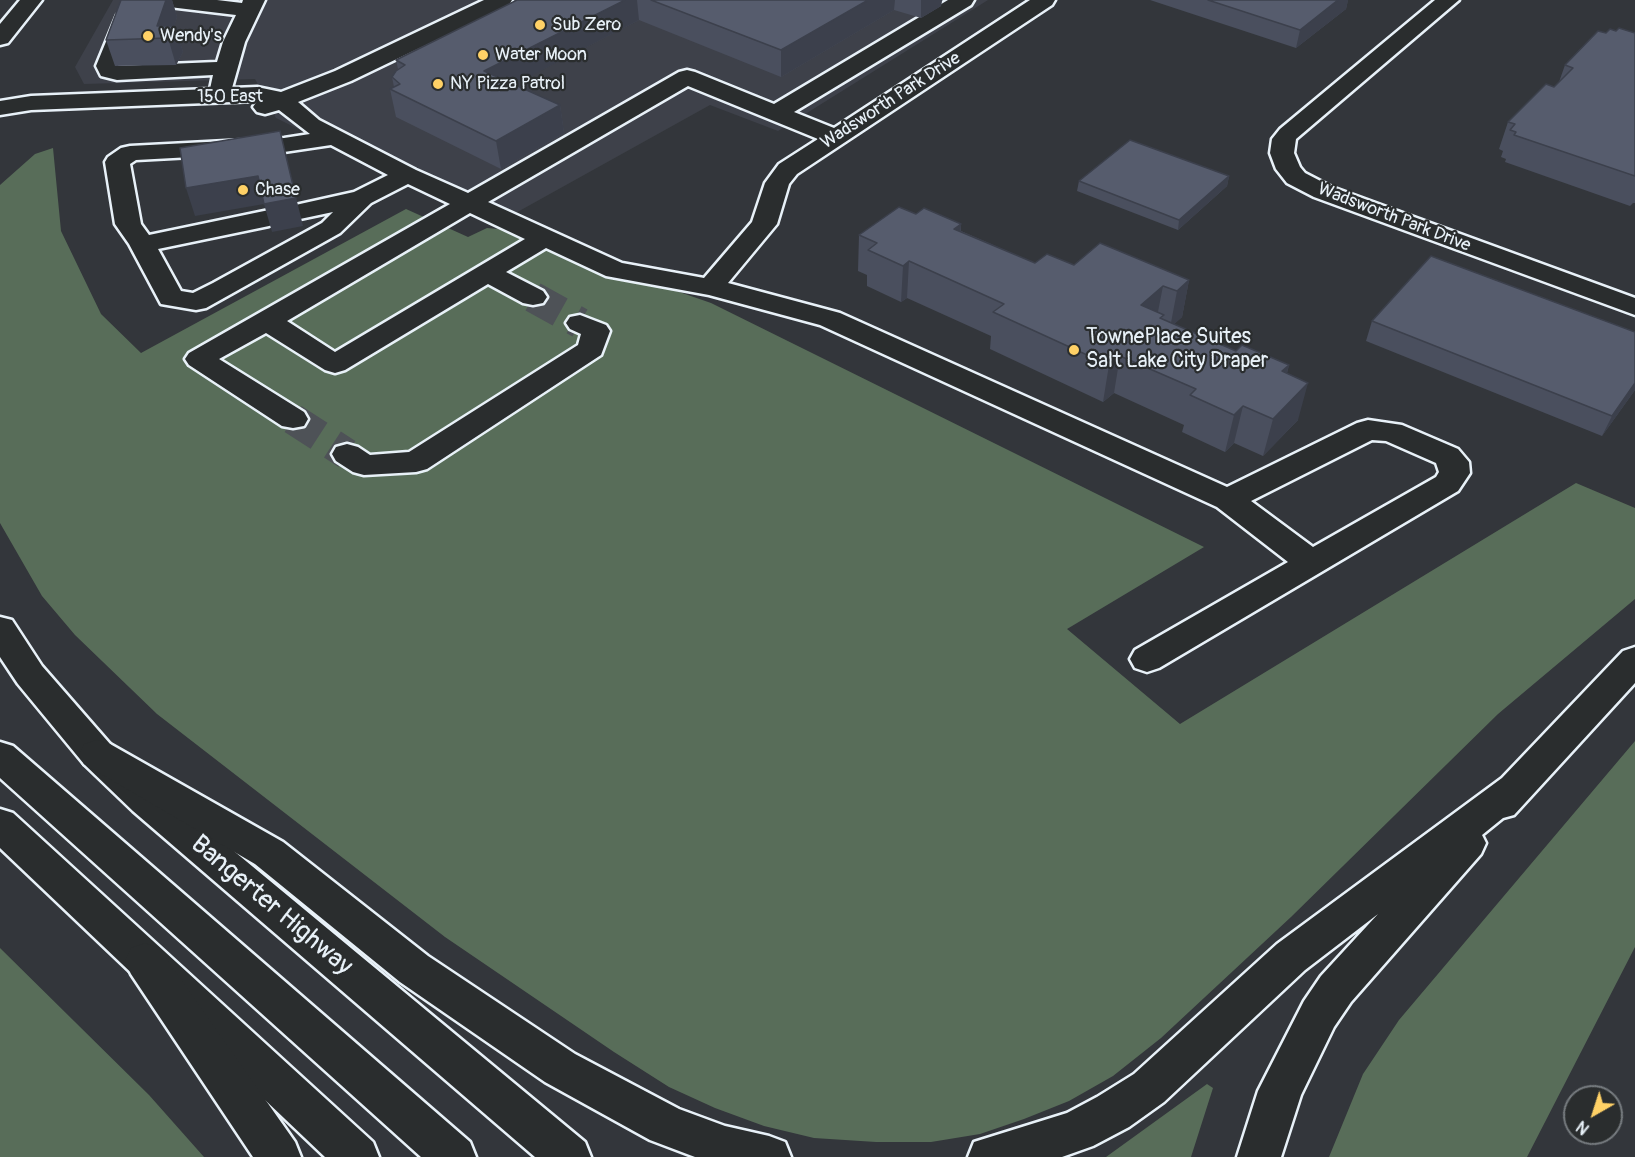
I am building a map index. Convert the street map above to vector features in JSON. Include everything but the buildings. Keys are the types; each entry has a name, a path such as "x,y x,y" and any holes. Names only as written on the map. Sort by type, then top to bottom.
{"main road":[{"path":"0,38 31,0"},
{"path":"219,95 234,42 251,5 162,0 141,5 135,8 107,66 109,71 117,73 226,68"},
{"path":"501,0 343,76 282,100 311,125 407,175 615,270 711,286 830,319 1228,500 1312,563"},
{"path":"776,113 963,0"},
{"name":"Wadsworth Park Drive","path":"711,286 764,224 777,183 788,169 1044,0"},
{"name":"Wadsworth Park Drive","path":"1448,0 1288,134 1284,139 1282,153 1288,169 1296,178 1323,192 1635,307"},
{"path":"293,419 199,359 687,77 835,137"},
{"name":"150 East","path":"0,108 32,103 219,95 257,94 282,100"},
{"name":"150 East","path":"181,119 245,114 282,100"},
{"path":"0,123 26,126"},
{"path":"336,137 284,145 129,153 117,162 128,224 142,244 171,298 196,302 331,228 362,198"},
{"path":"300,211 362,198 407,175"},
{"path":"142,244 269,218"},
{"path":"267,321 335,364 545,238"},
{"path":"487,273 533,297"},
{"path":"347,454 364,465 416,462 591,349 596,331 580,323"},
{"path":"1147,660 1448,484 1455,473 1454,462 1447,456 1391,432 1368,430 1228,500"},
{"name":"Bangerter Highway","path":"0,629 30,675 97,754 194,843 237,876 569,1157"},
{"path":"1259,1157 1280,1091 1319,1014 1336,989 1516,788 1635,660"},
{"path":"97,754 269,852 414,969 560,1068 666,1125 725,1147 769,1157"},
{"path":"0,756 454,1157"},
{"path":"990,1157 1077,1131 1149,1089 1291,957 1516,788"},
{"path":"0,824 357,1157"},
{"path":"145,961 279,1157"}],"shaded area":[{"path":"113,0 988,0 778,131 710,105 494,225 276,118 255,79 84,84 75,67"}],"green space":[{"path":"53,148 61,231 101,314 141,353 406,209 468,237 487,228 498,229 711,303 1204,547 1067,629 1180,724 1576,483 1635,508 1635,599 1498,714 1291,917 1161,1038 1113,1076 1069,1101 1024,1119 980,1134 931,1142 876,1142 814,1138 764,1126 715,1108 669,1087 445,937 157,714 75,635 42,596 0,523 0,185 35,154"},
{"path":"1635,741 1635,947 1527,1157 1329,1157 1363,1074 1399,1020"},
{"path":"0,948 149,1095 204,1157 0,1157"},
{"path":"1207,1084 1213,1088 1191,1157 1106,1157"}],"tunnel":[{"path":"533,297 580,323"},
{"path":"293,419 347,454"}],"place":[{"name":"Sub Zero","path":"540,25"},
{"name":"Wendy's","path":"148,36"},
{"name":"Water Moon","path":"483,55"},
{"name":"NY Pizza Patrol","path":"438,84"},
{"name":"Chase","path":"243,190"},
{"name":"TownePlace Suites Salt Lake City Draper","path":"1074,350"}]}
